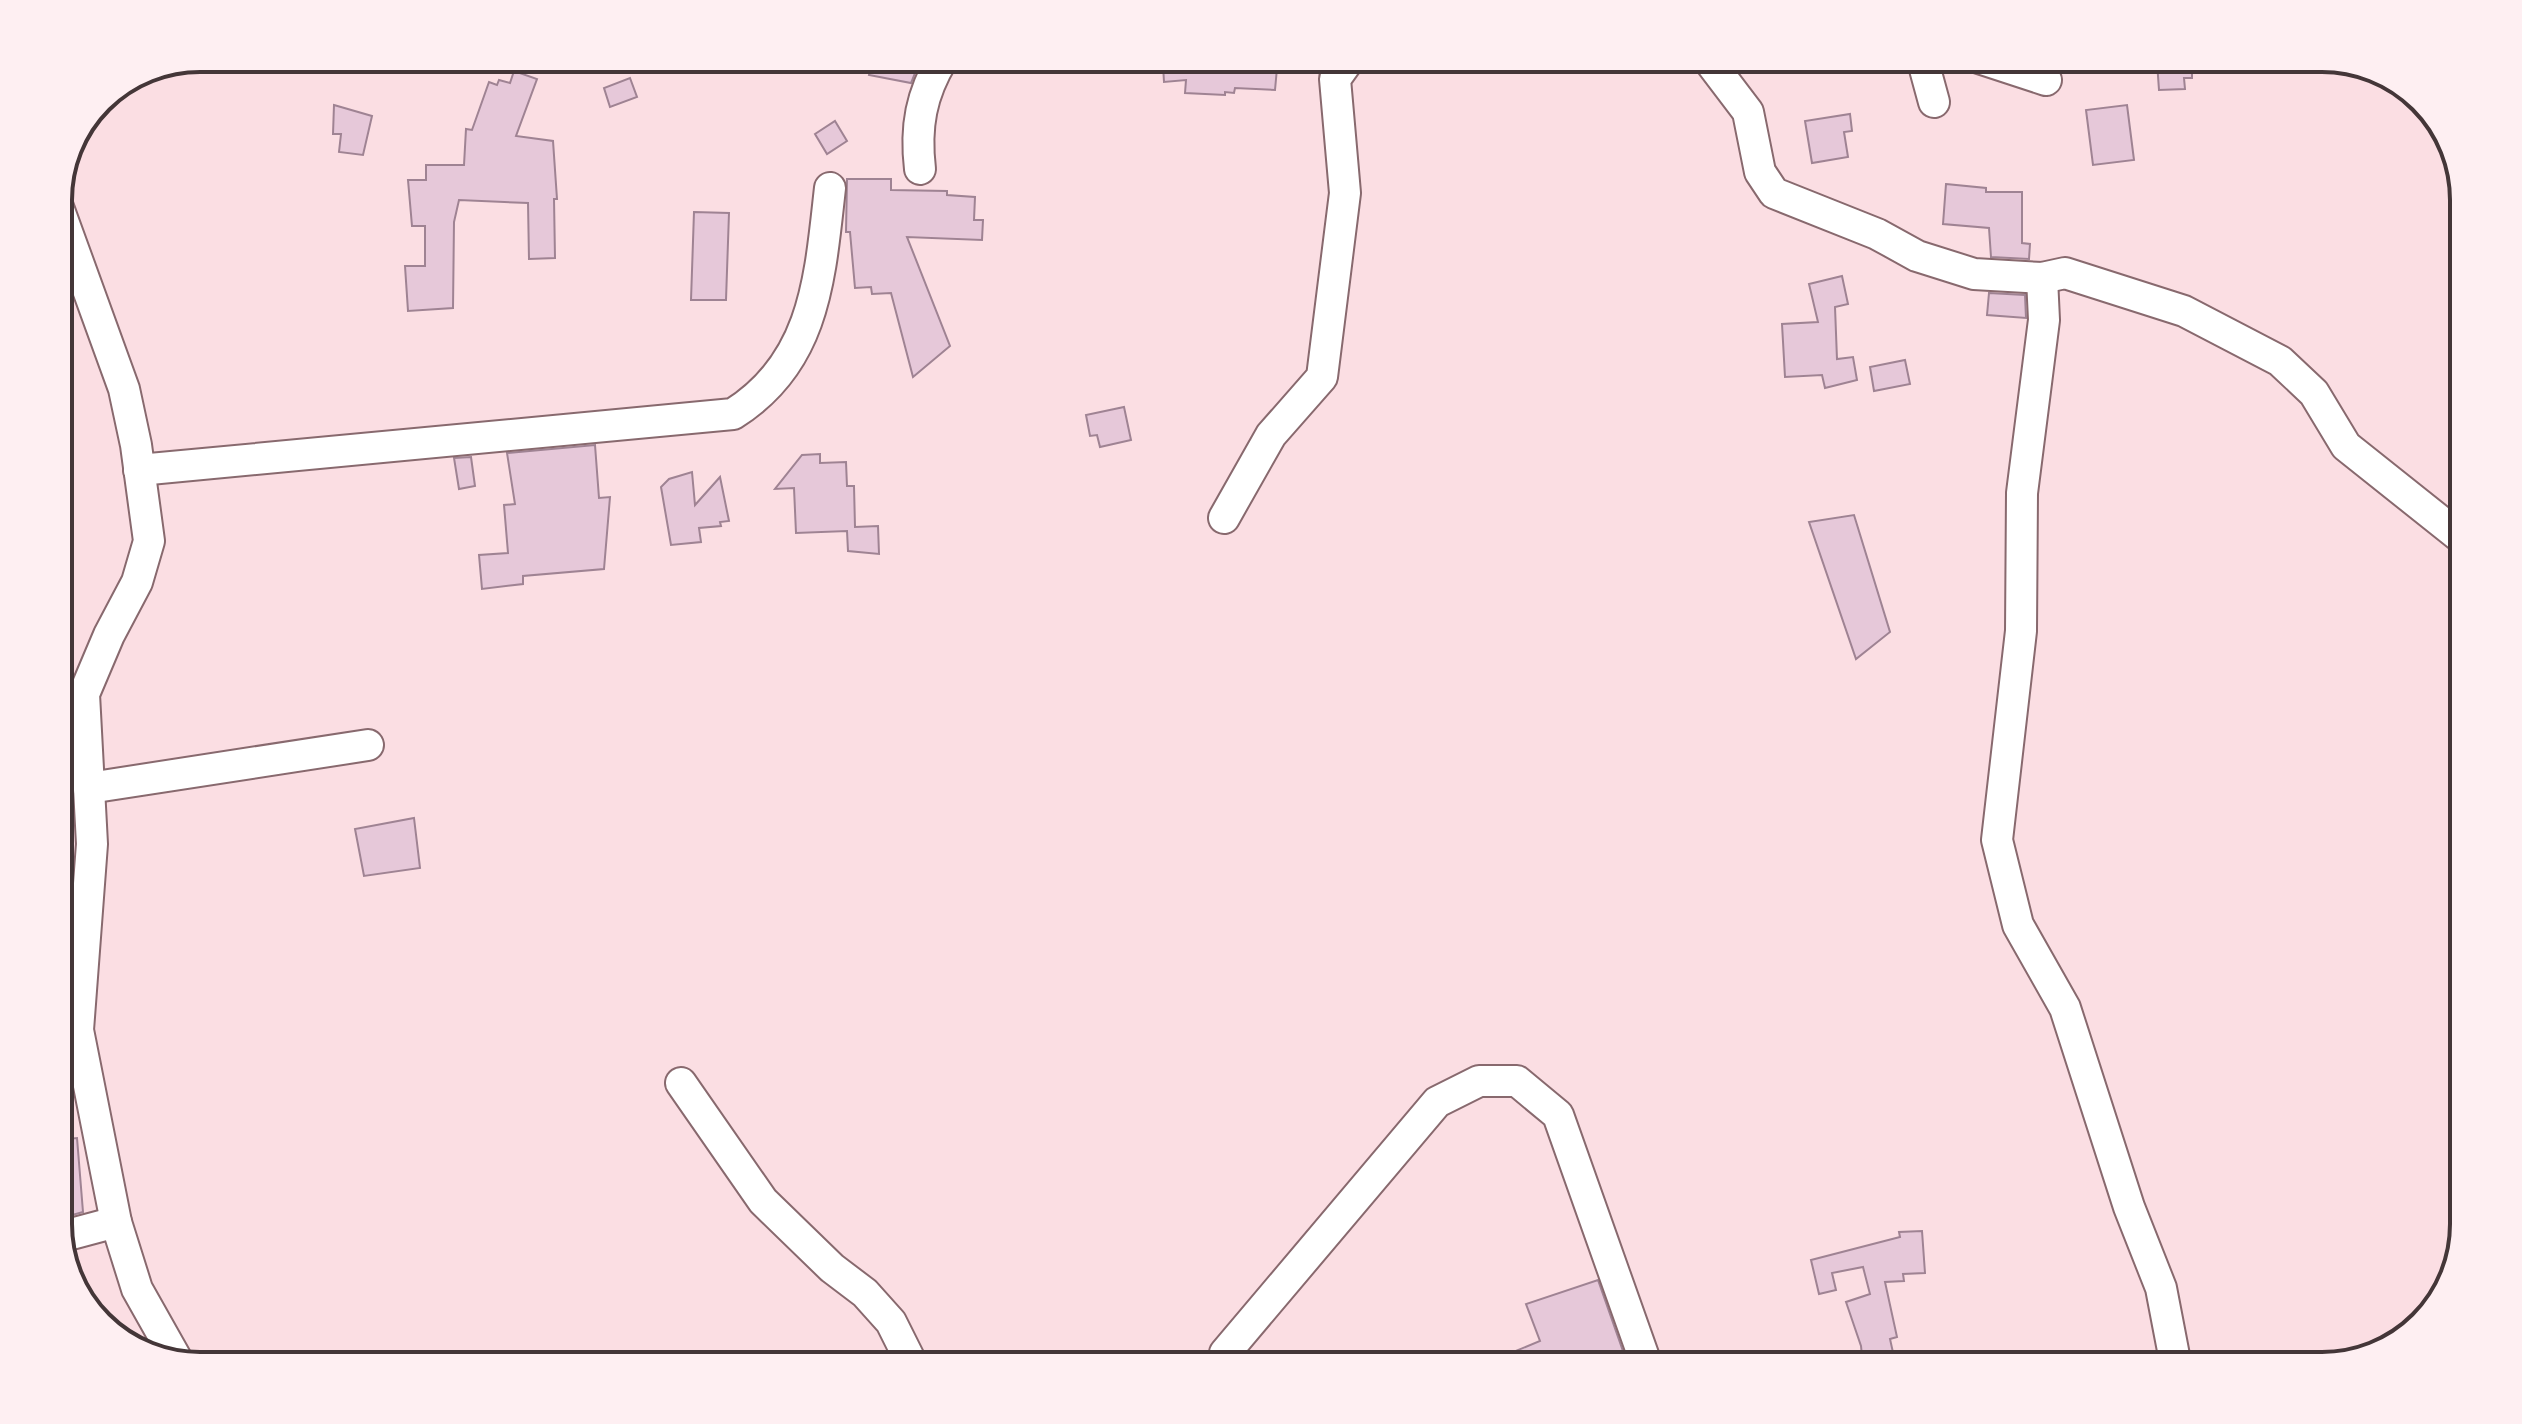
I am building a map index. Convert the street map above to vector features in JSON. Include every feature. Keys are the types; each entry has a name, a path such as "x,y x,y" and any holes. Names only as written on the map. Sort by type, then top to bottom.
{"street":[{"path":"920,169 916,137 921,105 934,72"},
{"path":"1224,518 1271,435 1322,377 1345,193 1335,79 1340,72"},
{"path":"1726,72 1748,112 1760,172 1774,193 1877,234 1917,256 1974,274 2042,278 2065,273 2184,311 2280,361 2314,393 2346,446 2450,529"},
{"path":"1926,72 1934,102"},
{"path":"2022,72 2046,80"},
{"path":"139,470 733,414 775,382 804,335 820,277 830,188"},
{"path":"72,246 124,389 149,541 145,562 84,694 92,844 72,1001"},
{"path":"2042,278 2044,320 2022,493 2021,631 1997,840 2018,925 2065,1008 2129,1207 2161,1288 2173,1352"},
{"path":"89,788 368,745"},
{"path":"72,1048 116,1222 137,1289 171,1349"},
{"path":"1226,1352 1437,1102 1479,1081 1517,1081 1558,1115 1642,1352"},
{"path":"681,1083 763,1201 832,1268 865,1293 891,1322 906,1352"},
{"path":"72,1234 116,1222"}],"building":[{"path":"514,72 537,79 516,136 553,141 557,199 554,199 555,258 529,259 528,203 459,200 454,222 453,308 408,311 405,266 425,266 425,226 412,226 408,180 426,180 426,165 464,165 466,129 472,130 489,82 497,85 499,80 510,83"},
{"path":"870,72 915,72 911,83 869,75"},
{"path":"1163,72 1277,72 1275,90 1235,88 1234,93 1225,92 1225,95 1185,93 1186,80 1164,82"},
{"path":"2158,72 2192,72 2192,78 2184,78 2185,89 2159,90"},
{"path":"630,78 637,97 610,107 604,88"},
{"path":"334,105 372,116 363,155 339,152 341,134 333,134"},
{"path":"2127,105 2134,160 2093,165 2086,110"},
{"path":"1850,114 1852,131 1844,132 1848,157 1812,163 1805,121"},
{"path":"835,121 847,141 827,154 815,134"},
{"path":"847,179 891,179 891,190 947,191 947,195 975,197 974,220 983,220 982,240 907,237 950,346 913,377 891,293 872,294 871,287 855,288 850,232 846,232"},
{"path":"1946,184 1986,188 1986,192 2022,192 2022,243 2030,244 2029,259 1991,257 1989,228 1943,224"},
{"path":"694,212 729,213 726,300 691,300"},
{"path":"1842,276 1848,304 1835,307 1837,359 1853,357 1857,380 1825,388 1822,375 1785,377 1782,324 1818,322 1809,284"},
{"path":"1989,293 2025,295 2026,318 1987,315"},
{"path":"1905,360 1910,384 1874,391 1870,367"},
{"path":"1124,407 1131,440 1100,447 1097,435 1090,436 1086,415"},
{"path":"595,445 599,498 610,497 604,569 523,576 523,584 482,589 479,555 508,553 504,505 515,504 507,453"},
{"path":"820,454 820,463 846,462 847,486 854,486 855,527 878,526 879,554 848,551 847,531 796,533 794,488 775,489 802,455"},
{"path":"471,457 475,486 459,489 454,458"},
{"path":"692,472 695,505 720,477 729,521 720,522 721,526 699,528 701,542 671,545 661,487 669,479"},
{"path":"1854,515 1890,632 1856,659 1809,522"},
{"path":"414,818 420,868 364,876 355,829"},
{"path":"77,1138 83,1212 72,1215 72,1139"},
{"path":"1922,1231 1925,1273 1903,1274 1904,1281 1885,1282 1897,1337 1890,1339 1893,1352 1862,1352 1846,1302 1870,1294 1863,1267 1832,1273 1836,1290 1819,1294 1811,1260 1900,1237 1899,1232"},
{"path":"1598,1280 1623,1352 1513,1352 1540,1341 1526,1304"}]}
